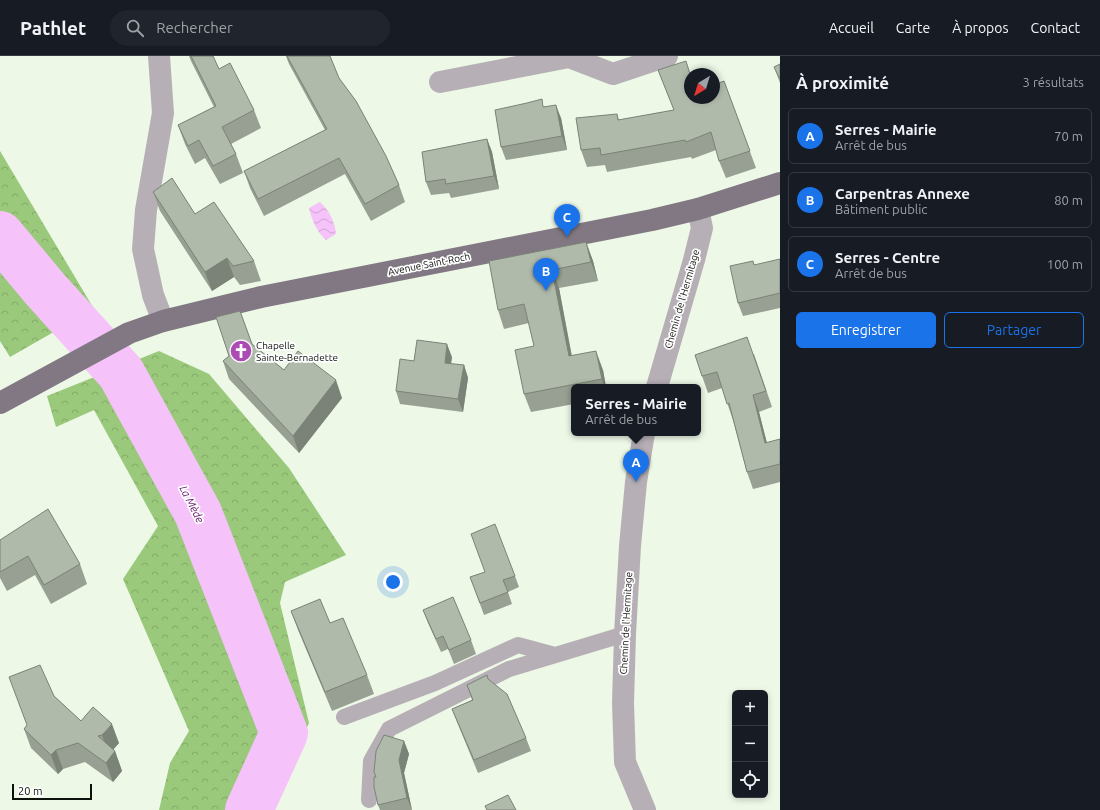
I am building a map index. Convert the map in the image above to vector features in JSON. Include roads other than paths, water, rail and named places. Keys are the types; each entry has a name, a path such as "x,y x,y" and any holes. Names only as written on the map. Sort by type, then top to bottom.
{"main road":[{"name":"Avenue Saint-Roch","path":"0,403 129,333 163,321 261,297 652,220 698,209 780,183"}],"street":[{"path":"159,56 163,113 146,210 143,250 153,295 163,321"},
{"path":"440,82 569,57 613,74 667,56"},
{"name":"Chemin de l'Hermitage","path":"657,384 694,260 702,228 698,209"},
{"name":"Chemin de l'Hermitage","path":"644,436 636,482 630,546 623,703 625,762 644,810"}],"lane":[{"path":"370,800 371,761 389,730 509,669 625,634"},
{"path":"344,717 435,683 518,645 554,655"}],"water":[{"path":"320,202 329,212 336,234 326,240 315,225 309,208"}],"waterway":[{"name":"La Mède","path":"0,235 45,289 121,373 198,513 284,733 249,810"}],"place":[{"name":"Serres - Centre","path":"567,237"},
{"name":"Carpentras Annexe","path":"546,291"},
{"name":"Chapelle Sainte-Bernadette","path":"241,351"},
{"name":"Serres - Mairie","path":"636,482"}]}
